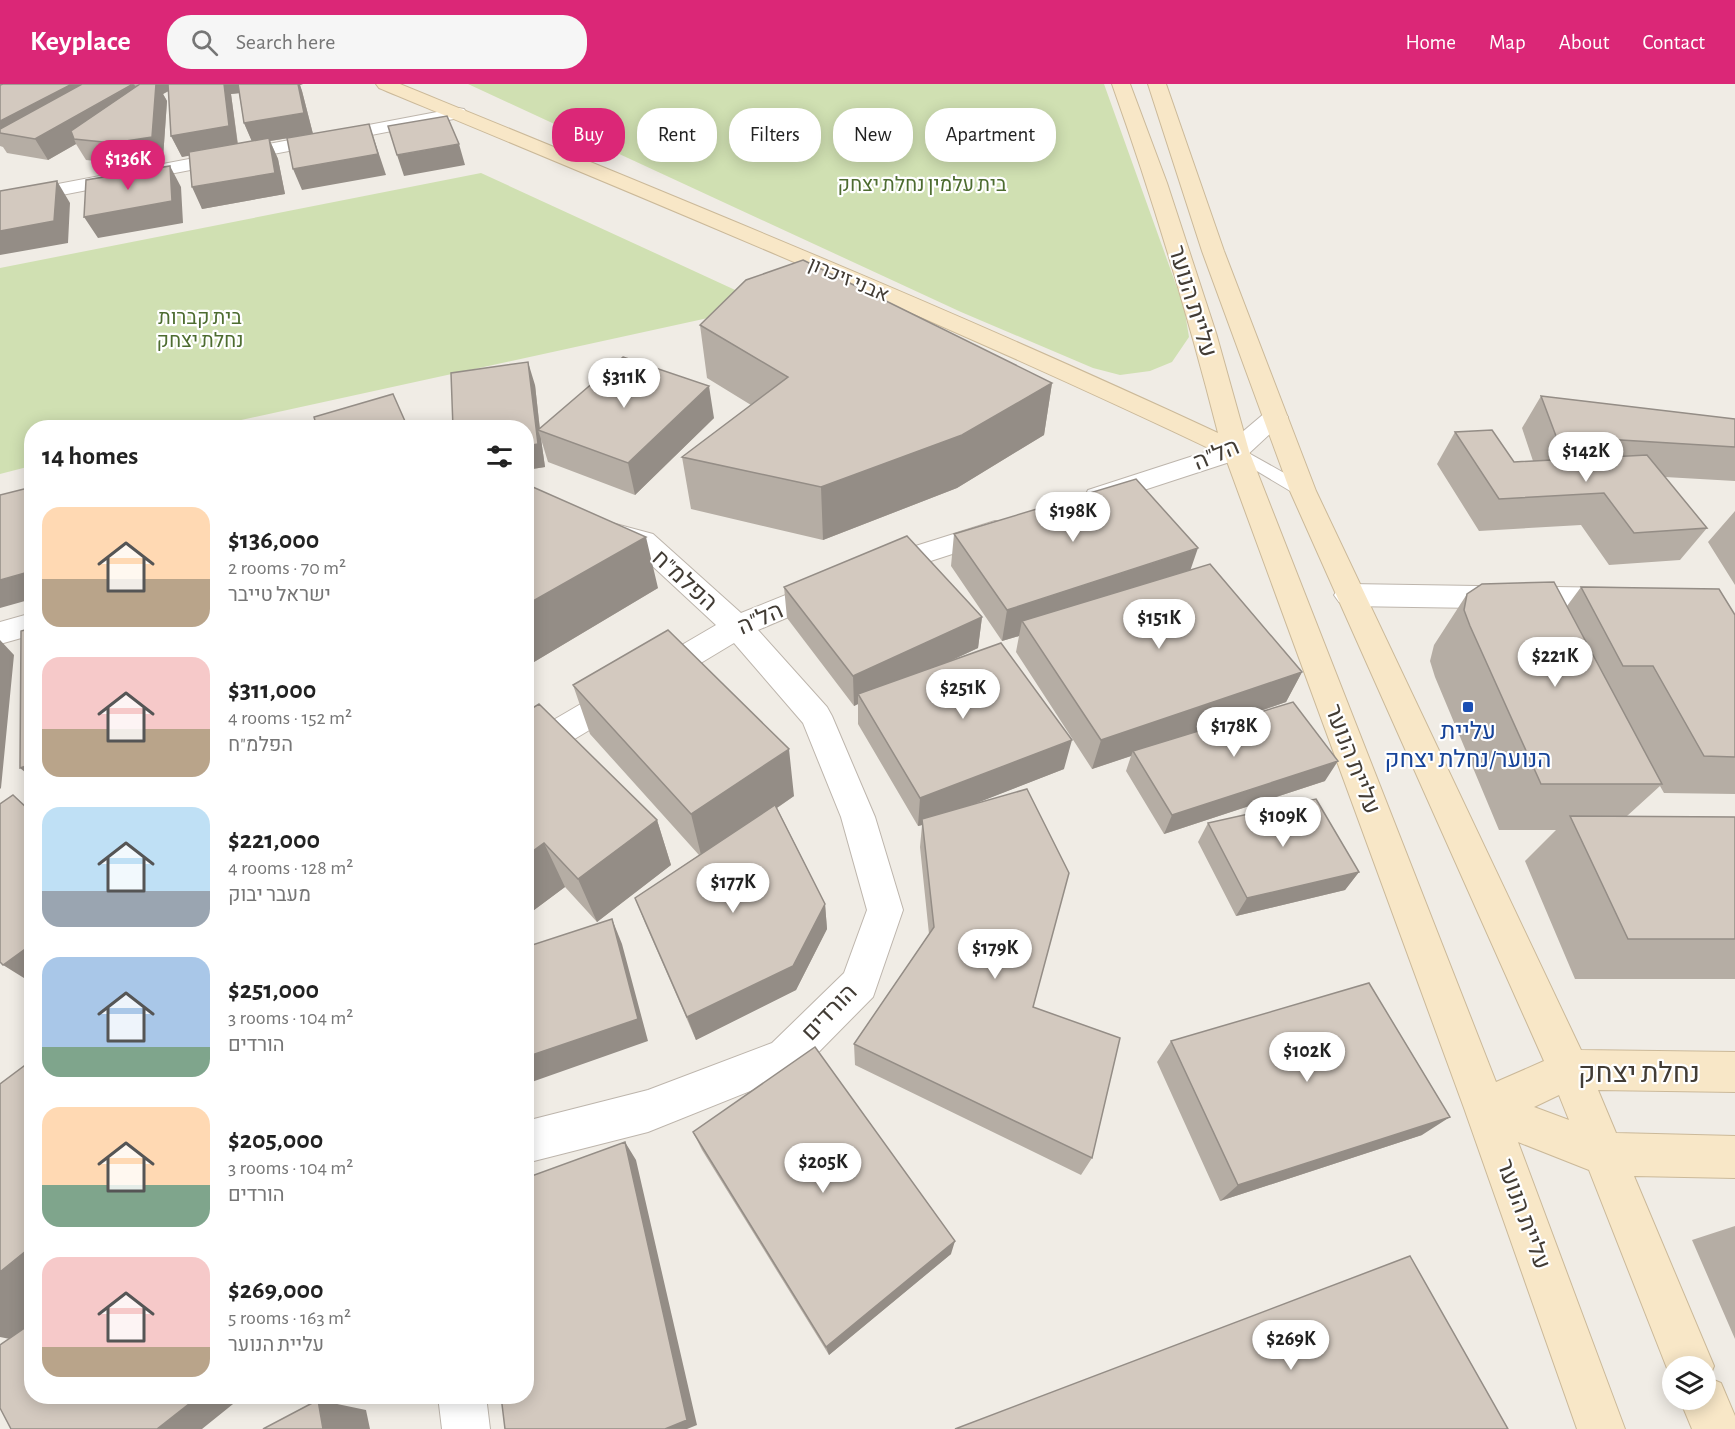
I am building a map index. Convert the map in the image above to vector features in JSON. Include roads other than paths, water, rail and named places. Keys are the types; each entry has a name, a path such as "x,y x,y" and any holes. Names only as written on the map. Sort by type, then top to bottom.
{"street":[{"name":"אבני זיכרון","path":"385,84 459,113 1070,374 1236,451"},
{"name":"עליית הנוער","path":"1121,84 1157,183 1204,333 1236,451 1485,1108 1601,1429"},
{"name":"עליית הנוער","path":"1157,84 1213,251 1303,491 1569,1070 1601,1154 1686,1356"},
{"path":"0,201 18,188 459,113"},
{"name":"הל\"ה","path":"1068,506 1236,451 1275,417"},
{"name":"הפלמ\"ח","path":"534,511 643,541 737,627"},
{"name":"הל\"ה","path":"534,747 737,627 878,568 1023,521"},
{"path":"1349,595 1640,600"},
{"path":"0,633 24,626"},
{"name":"הורדים","path":"534,1140 648,1111 786,1057 859,984 885,910 858,817 816,716 737,627"},
{"name":"נחלת יצחק","path":"1485,1108 1569,1070 1735,1072"},
{"path":"1485,1108 1601,1154 1735,1157"},
{"path":"463,1404 466,1429"},
{"path":"1708,1410 1716,1429"}],"lane":[{"path":"1236,451 1303,491"}],"place":[{"name":"עליית הנוער/נחלת יצחק","path":"1468,707"}],"park label":[{"name":"בית עלמין נחלת יצחק","path":"922,184"},
{"name":"בית קברות נחלת יצחק","path":"200,328"}]}
